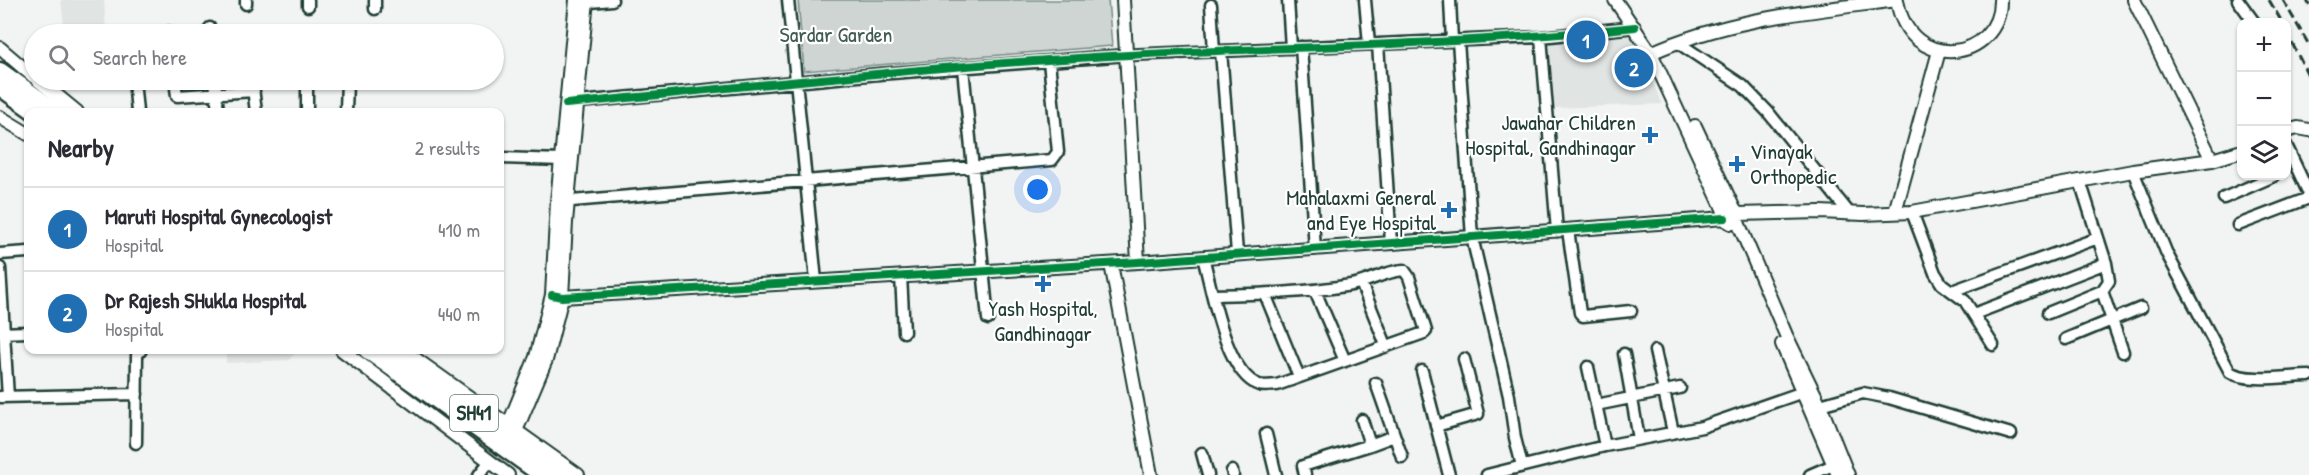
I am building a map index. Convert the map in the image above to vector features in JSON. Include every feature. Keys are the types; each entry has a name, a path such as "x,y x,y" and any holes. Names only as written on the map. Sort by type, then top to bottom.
{"main road":[{"path":"0,72 24,89"},
{"path":"0,87 29,108"},
{"path":"26,90 51,108"},
{"name":"SH41","path":"374,354 542,475"},
{"name":"SH41","path":"392,354 563,475"}],"street":[{"path":"512,428 557,296 562,202 581,1 612,0"},
{"path":"788,0 816,281"},
{"path":"1123,0 1138,262"},
{"path":"1288,0 1296,47 1316,249"},
{"path":"1365,0 1374,44 1390,243"},
{"path":"1450,0 1472,237 1509,396 1522,466"},
{"path":"1615,0 1654,51"},
{"path":"1624,0 1647,32 1820,405 1848,475"},
{"path":"1654,51 1677,42 1751,21 1897,0 1900,18 1909,33 1922,44 1939,51 1956,51 1973,46 1987,35 1997,21 2000,0"},
{"path":"2134,0 2212,160"},
{"path":"2238,0 2251,18"},
{"path":"1211,4 1236,253"},
{"path":"572,103 1127,55 1541,37 1635,27"},
{"path":"1541,37 1563,231 1580,313 1583,316 1592,317 1630,311"},
{"path":"1677,42 1743,86 1768,112 1850,214"},
{"path":"0,48 24,68"},
{"path":"1895,212 1939,51"},
{"path":"562,202 807,179 1052,160 1058,152 1049,61"},
{"path":"963,68 988,319"},
{"path":"50,90 72,108"},
{"path":"135,90 137,108"},
{"path":"176,90 177,96 227,90"},
{"path":"254,90 256,108"},
{"path":"307,90 307,108"},
{"path":"346,108 347,90"},
{"path":"216,92 218,108"},
{"path":"562,202 562,160 572,103"},
{"path":"1,118 24,132"},
{"path":"2291,130 2298,128 2309,130"},
{"path":"557,296 1111,264 1236,253 1563,231 1731,216 1820,212 1850,214 1912,212 2133,171 2212,160 2237,152"},
{"path":"504,158 562,160"},
{"path":"2238,225 2309,196 2291,168"},
{"path":"2133,171 2167,254 2230,372 2249,378 2309,376"},
{"path":"2224,198 2265,180"},
{"path":"2048,313 2102,291 2109,281 2106,263 2080,181"},
{"path":"1912,212 1941,284 1965,301 1994,345"},
{"path":"1731,216 1836,470 1810,475"},
{"path":"1952,291 2098,238"},
{"path":"0,254 24,252"},
{"path":"1203,257 1213,295 1229,353 1243,375 1259,385 1277,386 1426,331 1409,277 1404,270 1394,271 1361,283 1315,291 1213,295"},
{"path":"1974,314 2106,263"},
{"path":"1111,264 1151,475"},
{"path":"0,268 4,397 137,394"},
{"path":"901,276 904,332"},
{"path":"1361,283 1386,345"},
{"path":"1315,291 1345,361"},
{"path":"2102,291 2123,352"},
{"path":"1265,294 1299,377"},
{"path":"2066,339 2140,308"},
{"path":"2,333 24,332"},
{"path":"1655,351 1673,432"},
{"path":"136,443 138,354"},
{"path":"347,354 508,475"},
{"path":"409,354 578,475"},
{"path":"1624,354 1639,439"},
{"path":"1436,426 1478,414 1464,359"},
{"path":"1588,367 1605,446"},
{"path":"1422,371 1449,475"},
{"path":"1376,382 1402,457"},
{"path":"1596,405 1680,388"},
{"path":"1487,475 1605,446 1702,427 1803,392"},
{"path":"1820,405 1863,393 1889,398 2012,434"},
{"path":"1362,420 1370,445"},
{"path":"1266,434 1276,475"},
{"path":"1305,475 1303,466 1394,436"},
{"path":"1202,453 1208,475"},
{"path":"479,475 490,461"}],"shaded area":[{"path":"61,0 104,0 106,24 64,24"},
{"path":"1633,36 1662,104 1552,108 1547,39"},
{"path":"226,354 294,354 289,360 226,363"}],"green space":[{"name":"Sardar Garden","path":"798,0 1108,0 1112,46 804,71"}],"railway":[{"path":"2269,0 2280,18"},
{"path":"2283,0 2309,45"},
{"path":"2307,0 2309,5"},
{"path":"2291,41 2309,77"}],"cycle path":[{"path":"566,104 988,64 1192,52 1509,38 1635,27"},
{"path":"552,295 562,297 1138,262 1725,218"}],"place":[{"name":"Maruti Hospital Gynecologist","path":"1586,40"},
{"name":"Dr Rajesh SHukla Hospital","path":"1634,68"},
{"name":"Jawahar Children Hospital, Gandhinagar","path":"1650,135"},
{"name":"Vinayak Orthopedic","path":"1737,164"},
{"name":"Mahalaxmi General and Eye Hospital","path":"1449,210"},
{"name":"Yash Hospital, Gandhinagar","path":"1043,284"}]}
